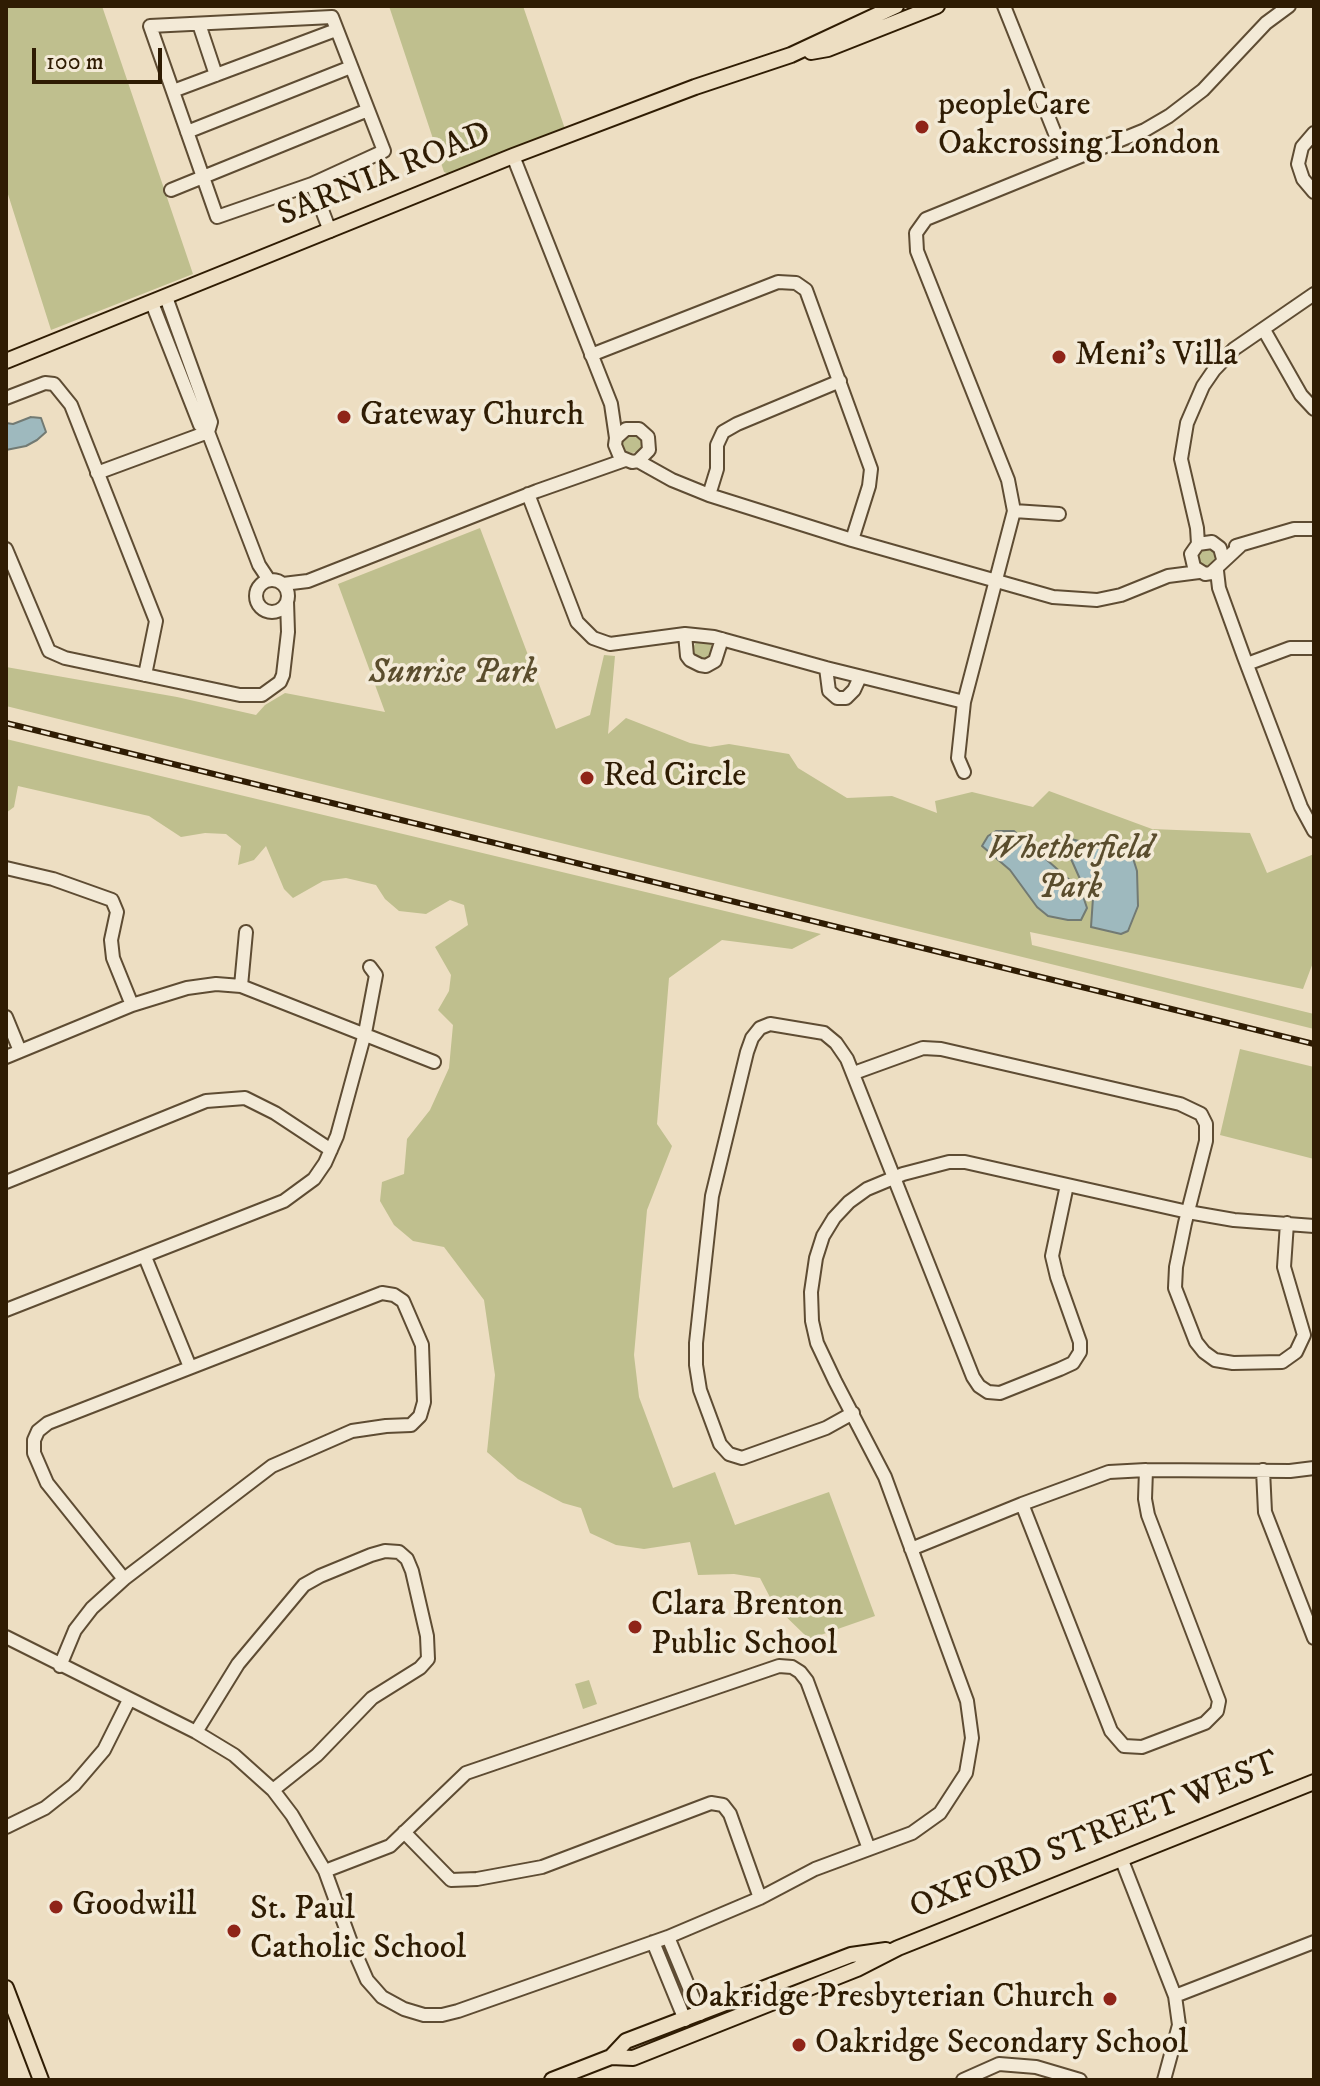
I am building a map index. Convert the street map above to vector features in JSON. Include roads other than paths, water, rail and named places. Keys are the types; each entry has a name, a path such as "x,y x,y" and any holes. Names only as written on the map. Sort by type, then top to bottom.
{"main road":[{"name":"SARNIA ROAD","path":"6,361 513,156 695,87 791,55 896,6"},
{"name":"SARNIA ROAD","path":"791,55 828,49 937,6"},
{"name":"OXFORD STREET WEST","path":"552,2080 611,2057 633,2058 857,1969 898,1948 1314,1782"},
{"name":"OXFORD STREET WEST","path":"611,2057 626,2041 851,1955 898,1948"},
{"path":"6,1988 41,2080"}],"street":[{"path":"1004,6 1066,161"},
{"path":"964,772 958,758 964,702 998,582 1014,511 1008,480 917,251 916,233 926,219 1145,130 1169,116 1203,90 1266,23 1289,6"},
{"path":"332,17 384,151 312,184 217,217 150,26 199,24 332,17"},
{"path":"199,24 216,75"},
{"path":"173,91 336,30"},
{"path":"187,132 351,67"},
{"path":"171,190 368,110"},
{"path":"1314,133 1302,147 1298,164 1303,179 1314,192"},
{"path":"513,156 611,404 617,451 672,480 709,495 852,540 1053,597 1097,600 1121,595 1213,561 1240,546 1280,533 1314,529"},
{"path":"312,184 330,231"},
{"path":"591,355 778,282 796,283 806,290 871,469 869,486 852,540"},
{"path":"1314,294 1234,349 1214,370 1203,386 1187,423 1181,459 1197,528 1213,561 1219,588 1301,807 1314,831"},
{"path":"159,300 211,422 208,432 265,583"},
{"path":"1264,330 1301,395 1314,409"},
{"path":"709,495 717,469 717,445 723,432 840,381"},
{"path":"6,398 45,383 54,384 71,405 156,621 145,675"},
{"path":"611,404 633,427 645,432 657,470"},
{"path":"596,469 626,429 633,427"},
{"path":"97,473 208,432"},
{"path":"265,583 308,581 528,494 596,469 632,460 649,450"},
{"path":"528,494 577,622 593,638 610,644 685,634 722,639 964,702"},
{"path":"1014,511 1059,514"},
{"path":"1197,528 1191,561 1213,561"},
{"path":"6,549 49,651 65,658 240,695 262,695 276,687 283,675 288,632 288,600 283,584"},
{"path":"1195,549 1213,561"},
{"path":"1168,576 1195,549"},
{"path":"269,612 280,610 308,581"},
{"path":"265,583 256,595 257,602 288,632"},
{"path":"685,634 687,656 694,664 700,665 715,661 722,639"},
{"path":"1247,664 1290,648 1314,648"},
{"path":"826,668 829,691 837,698 846,698 860,677"},
{"path":"6,868 53,879 112,900 117,912 111,940 113,958 132,1005"},
{"path":"241,986 246,932"},
{"path":"6,1310 284,1201 314,1179 331,1150 365,1033 376,975 370,967"},
{"path":"6,1057 132,1005 187,988 216,984 241,986 434,1062"},
{"path":"6,1017 20,1051"},
{"path":"853,1413 826,1428 742,1458 729,1454 720,1444 700,1390 696,1354 712,1196 752,1038 760,1028 770,1024 824,1033 836,1043 854,1073 973,1377 988,1392 1000,1393 1073,1363 1080,1352 1080,1342 1052,1256 1067,1185"},
{"path":"854,1073 923,1048 941,1049 1192,1108 1201,1114 1206,1124 1206,1141 1176,1267 1175,1288 1188,1325 1204,1352 1215,1360 1233,1363 1282,1362 1296,1352 1304,1335 1284,1267 1287,1223"},
{"path":"6,1182 206,1101 245,1098 275,1113 331,1150"},
{"path":"6,1637 196,1732 234,1755 273,1790 292,1815 325,1871 367,1980 382,1997 404,2009 424,2015 458,2011 668,1937 760,1898 815,1869 912,1833 940,1813 966,1773 972,1738 967,1701 885,1477 817,1343 812,1321 811,1292 816,1258 823,1236 849,1202 867,1189 924,1167 965,1162 1188,1212 1234,1220 1314,1226"},
{"path":"145,1257 190,1367"},
{"path":"60,1666 75,1630 92,1608 124,1579 272,1466 352,1431 411,1425 420,1416 424,1402 422,1345 403,1301 394,1295 382,1293 48,1423 38,1431 34,1453 47,1483 124,1579"},
{"path":"911,1549 1109,1472 1314,1468"},
{"path":"1022,1504 1111,1731 1124,1746 1142,1747 1205,1723 1217,1711 1219,1701 1148,1515 1146,1470"},
{"path":"1263,1470 1265,1512 1314,1638"},
{"path":"196,1732 238,1664 304,1585 371,1555 385,1551 399,1552 407,1559 412,1571 427,1636 428,1659 420,1668 372,1698 317,1755 273,1790"},
{"path":"325,1871 390,1846 466,1773 779,1666 792,1667 807,1681 869,1849"},
{"path":"6,1827 45,1808 74,1785 104,1750 129,1700"},
{"path":"404,1832 451,1880 477,1879 542,1867 711,1803 723,1805 730,1814 760,1898"},
{"path":"1121,1858 1175,1996 1179,2025 1164,2080"},
{"path":"668,1937 700,2014"},
{"path":"653,1942 685,2020"},
{"path":"1175,1996 1314,1942"},
{"path":"963,2080 999,2064 1008,2064 1036,2067 1080,2080"}],"water":[{"path":"31,417 41,418 46,432 26,446 6,450 6,423 13,424"},
{"path":"996,831 1014,831 1081,890 1087,908 1081,920 1048,916 1037,907 1010,870 982,846 988,836"},
{"path":"1071,839 1132,855 1137,871 1138,906 1128,931 1121,934 1091,927 1093,898 1067,850"}],"railway":[{"path":"6,723 1314,1044"}],"place":[{"name":"peopleCare Oakcrossing London","path":"922,127"},
{"name":"Meni's Villa","path":"1059,357"},
{"name":"Gateway Church","path":"344,417"},
{"name":"Red Circle","path":"587,778"},
{"name":"Clara Brenton Public School","path":"635,1627"},
{"name":"Goodwill","path":"56,1907"},
{"name":"St. Paul Catholic School","path":"234,1931"},
{"name":"Oakridge Presbyterian Church","path":"1110,1999"},
{"name":"Oakridge Secondary School","path":"799,2045"}],"park label":[{"name":"Sunrise Park","path":"453,675"},
{"name":"Whetherfield Park","path":"1070,870"}]}
